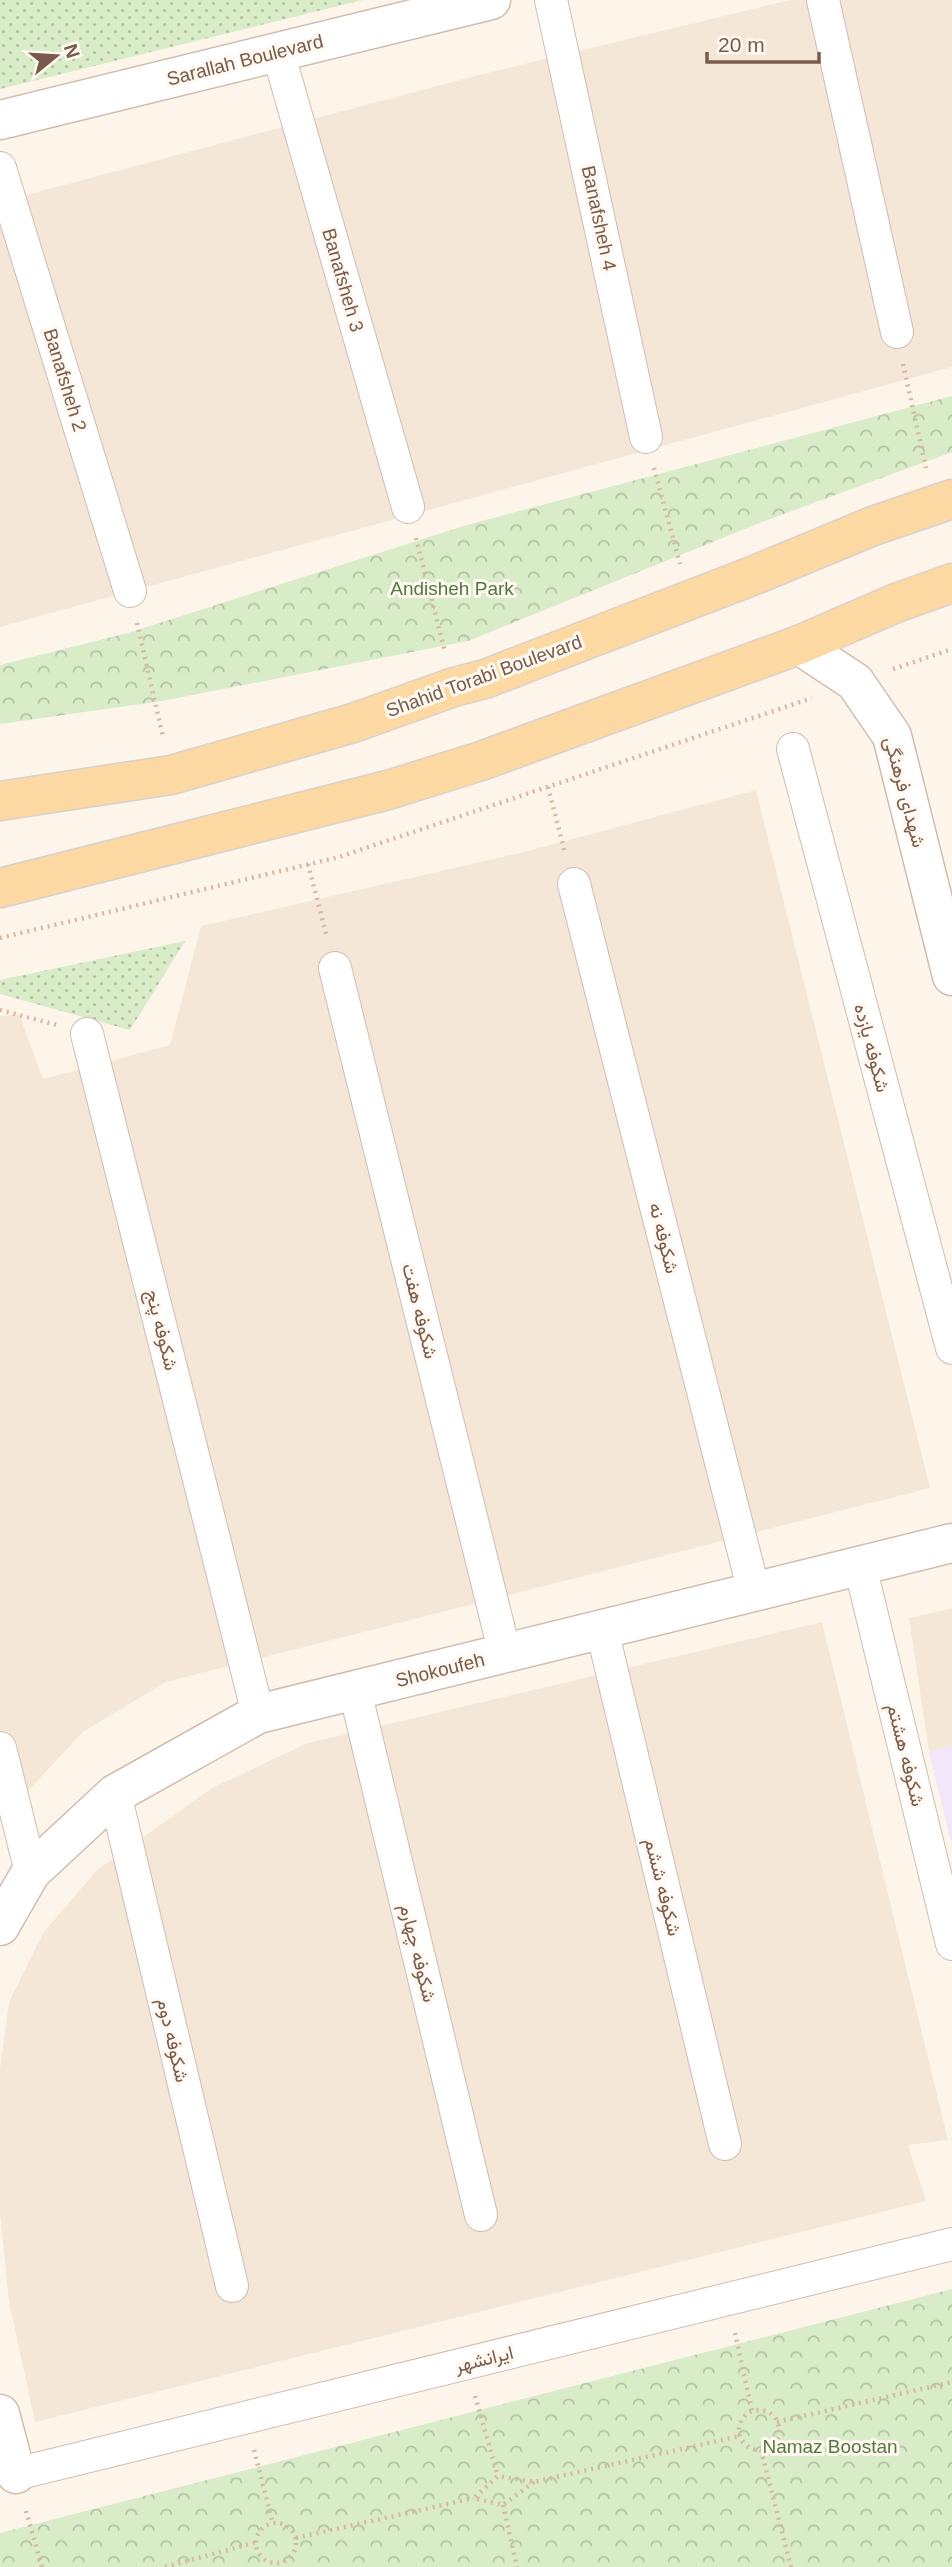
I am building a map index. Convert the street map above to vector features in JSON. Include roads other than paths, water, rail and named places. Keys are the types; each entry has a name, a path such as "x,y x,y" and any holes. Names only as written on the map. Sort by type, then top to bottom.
{"main road":[{"name":"Shahid Torabi Boulevard","path":"0,801 171,775 353,723 453,687 485,679 873,526 943,502"},
{"path":"0,888 388,789 481,761 799,645 896,603 952,583"}],"street":[{"name":"Sarallah Boulevard","path":"0,120 491,0"},
{"name":"Banafsheh 4","path":"551,0 646,437"},
{"path":"822,0 897,332"},
{"name":"Banafsheh 3","path":"278,52 408,507"},
{"name":"Banafsheh 2","path":"0,168 130,591"},
{"name":"شهدای فرهنگی","path":"799,645 855,682 892,736 952,975"},
{"name":"شکوفه یازده","path":"793,749 952,1348"},
{"name":"شکوفه نه","path":"574,884 754,1592"},
{"name":"شکوفه هفت","path":"335,968 505,1654"},
{"name":"شکوفه پنج","path":"87,1034 258,1714"},
{"name":"Shokoufeh","path":"0,1926 31,1872 115,1794 258,1714 952,1543"},
{"name":"شکوفه هشتم","path":"860,1566 952,1944"},
{"name":"شکوفه ششم","path":"601,1630 725,2144"},
{"name":"شکوفه چهارم","path":"355,1691 481,2215"},
{"path":"0,1748 31,1872"},
{"name":"شکوفه دوم","path":"115,1794 232,2286"},
{"name":"ایرانشهر","path":"16,2474 952,2244"},
{"path":"0,2414 16,2474"}],"park label":[{"name":"Andisheh Park","path":"452,588"},
{"name":"Namaz Boostan","path":"830,2446"}]}
